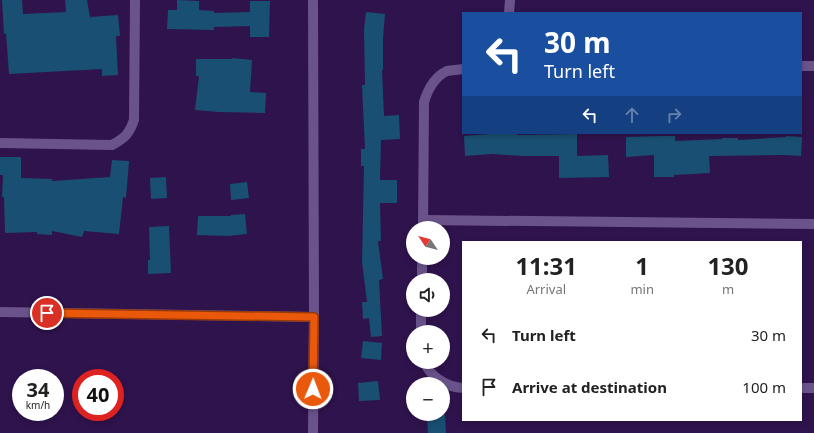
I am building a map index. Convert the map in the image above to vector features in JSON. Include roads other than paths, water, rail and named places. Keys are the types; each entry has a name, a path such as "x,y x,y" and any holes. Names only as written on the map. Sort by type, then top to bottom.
{"street":[{"path":"0,144 112,145 124,138 131,130 134,120 135,0"},
{"path":"313,0 313,433"},
{"path":"509,12 510,0"},
{"path":"802,66 814,66"},
{"path":"423,221 424,102 429,87 438,78 447,72 462,69"},
{"path":"450,224 814,224"},
{"path":"0,312 314,317"},
{"path":"427,369 428,372 441,382 457,388 462,388"},
{"path":"802,388 814,388"}]}
